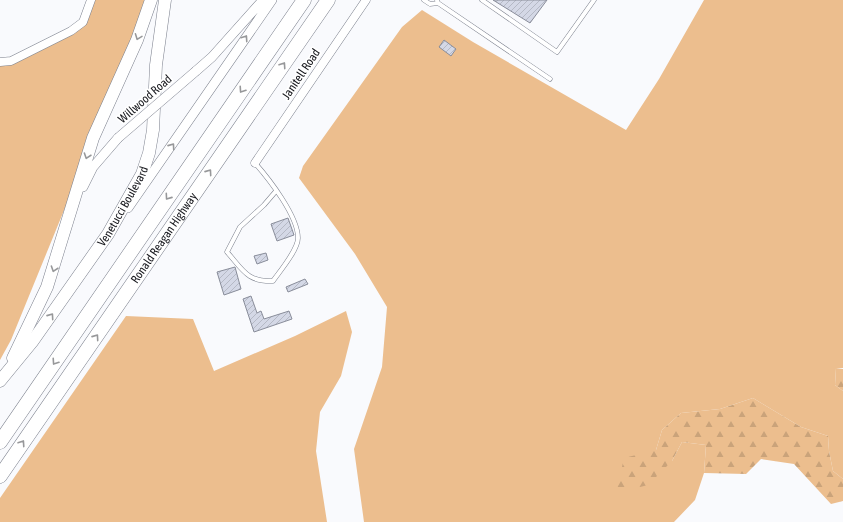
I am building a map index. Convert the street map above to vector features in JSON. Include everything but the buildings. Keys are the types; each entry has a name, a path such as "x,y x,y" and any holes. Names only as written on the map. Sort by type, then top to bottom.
{"highway":[{"name":"Ronald Reagan Highway","path":"0,442 304,0"},
{"name":"Ronald Reagan Highway","path":"0,476 328,0"}],"main road":[{"name":"Venetucci Boulevard","path":"0,381 36,313 47,287 65,232 80,175 93,138 137,40 151,0"},
{"name":"Venetucci Boulevard","path":"0,381 32,342 108,234 132,195 142,174 149,153 153,130 160,23 165,0"}],"street":[{"path":"0,62 11,61 71,31 83,22 91,0"},
{"name":"Willwood Road","path":"65,232 93,167 118,138 212,57 263,0"},
{"path":"108,234 139,193 272,0"},
{"name":"Janitell Road","path":"255,162 366,0"}],"lane":[{"path":"424,0 430,4 438,1 550,80"},
{"path":"482,0 557,52 594,0"},
{"path":"255,162 276,191 294,222 298,238 295,248 274,281 259,281 248,276 227,252 240,228 276,191"}],"green space":[{"path":"91,0 150,0 11,340 0,360 0,60 11,61 71,31 88,13"},
{"path":"704,0 843,0 843,368 836,368 835,385 843,391 843,479 833,471 828,436 801,427 753,398 720,409 681,413 662,430 656,450 672,461 682,442 706,445 704,473 695,500 674,522 364,522 354,449 382,367 387,307 355,254 299,178 303,166 402,27 422,10 473,42 626,130 659,79"},
{"path":"346,311 352,332 341,376 320,412 316,451 327,522 0,522 0,498 126,316 193,319 214,371 295,336"},
{"path":"836,368 843,369 843,391 835,385"},
{"path":"753,398 801,427 828,436 833,471 843,479 843,501 831,504 794,464 761,459 746,474 704,473 706,445 682,442 672,461 648,485 616,493 624,458 656,450 662,430 681,413 720,409"}]}
